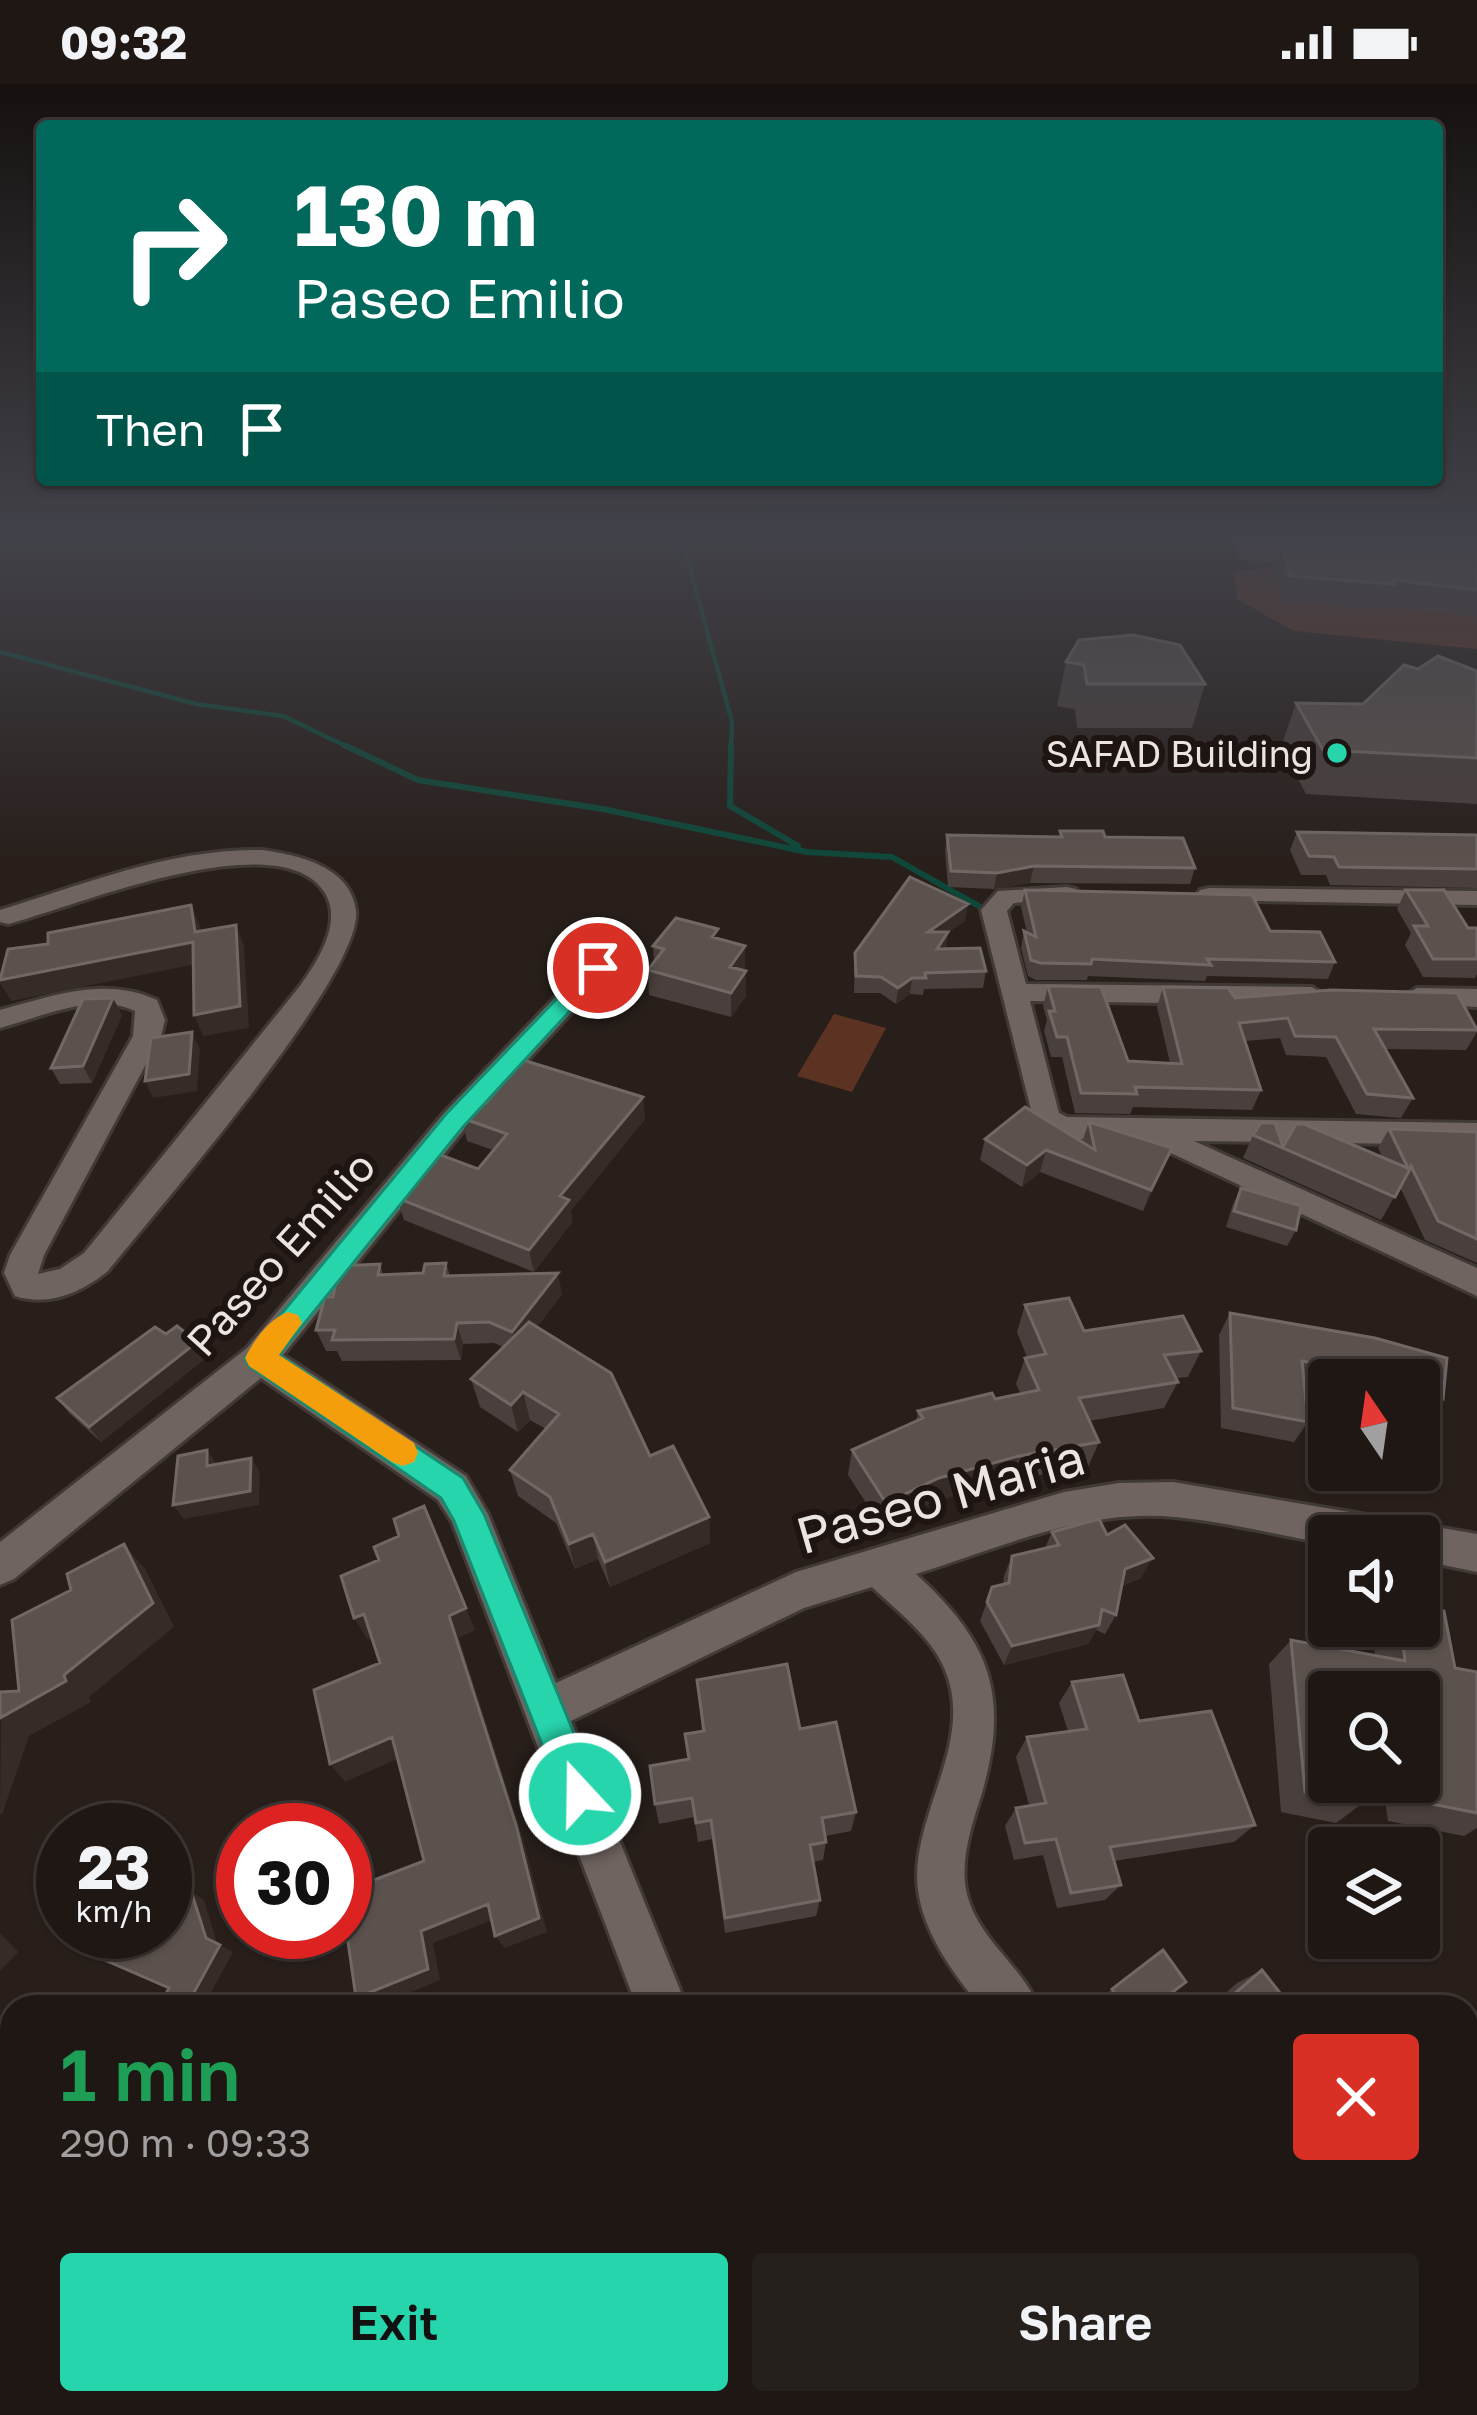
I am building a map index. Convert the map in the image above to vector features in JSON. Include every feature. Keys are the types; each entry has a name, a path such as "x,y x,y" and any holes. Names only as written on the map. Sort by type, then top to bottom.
{"street":[{"path":"0,1019 107,994 133,997 147,1006 151,1020 147,1036 27,1255 21,1273 27,1287 50,1289 76,1278 96,1262 230,1100 316,981 343,925 341,899 333,883 311,868 248,857 149,874 8,916"},
{"path":"1100,894 1030,894 997,902 994,910 1046,1119 1062,1128 1477,1134"},
{"path":"1171,895 1477,898"},
{"name":"Paseo Emilio","path":"0,1566 260,1358 454,1120 598,968"},
{"path":"1013,992 1338,996"},
{"path":"1384,997 1477,998"},
{"path":"1144,1130 1477,1283"},
{"path":"260,1358 452,1488 468,1514 548,1709 657,1995"},
{"name":"Paseo Maria","path":"548,1709 796,1591 1064,1510 1119,1500 1173,1499 1308,1523"},
{"path":"1440,1546 1477,1552"},
{"path":"880,1567 943,1630 966,1665 973,1702 973,1754 943,1860 945,1905 968,1953 1004,1995"}],"shaded area":[{"path":"1434,645 1477,645 1477,649"},
{"path":"834,1014 886,1028 852,1092 797,1076"}],"building":[{"path":"1076,645 1179,645 1205,684 1087,684 1084,665 1066,662"},
{"path":"1438,656 1477,671 1477,758 1323,750 1296,703 1363,704 1404,665 1418,669"},
{"path":"1060,831 1183,838 1195,868 1034,866 997,873 951,871 947,835 1062,837"},
{"path":"1297,832 1477,835 1477,869 1339,867 1334,857 1309,856"},
{"path":"910,877 968,904 928,932 948,932 937,949 980,948 986,971 925,973 926,978 912,978 898,988 881,977 856,976 855,953"},
{"path":"1025,890 1252,895 1270,931 1320,932 1335,962 1207,959 1211,965 1092,959 1091,964 1040,963 1031,960 1024,931 1036,937"},
{"path":"1406,890 1444,890 1468,928 1477,928 1477,959 1433,959 1414,926 1428,926"},
{"path":"191,905 195,932 236,925 240,1006 194,1015 193,942 0,980 8,949 48,944 48,933"},
{"path":"676,918 718,929 712,937 745,946 730,967 746,971 731,993 648,970 664,949 653,946"},
{"path":"1048,986 1101,987 1128,1061 1182,1064 1163,987 1228,988 1235,998 1331,990 1457,993 1477,1030 1374,1029 1413,1098 1367,1094 1336,1037 1295,1036 1288,1018 1239,1023 1261,1090 1135,1087 1137,1094 1081,1093 1067,1037 1057,1037"},
{"path":"113,998 83,1066 51,1068 83,999"},
{"path":"192,1032 189,1074 145,1081 151,1038"},
{"path":"523,1060 643,1097 560,1196 569,1200 529,1250 397,1198 438,1154 478,1169 507,1134 462,1118 478,1100 486,1103"},
{"path":"1025,1107 1095,1150 1089,1122 1172,1148 1151,1190 1046,1150 1027,1165 985,1139"},
{"path":"1261,1123 1275,1123 1283,1147 1296,1124 1304,1124 1410,1169 1395,1197 1253,1135"},
{"path":"1389,1129 1477,1132 1477,1239 1438,1221"},
{"path":"1241,1188 1301,1206 1296,1230 1234,1211"},
{"path":"446,1263 444,1276 558,1273 512,1332 489,1322 457,1323 454,1339 332,1340 335,1330 316,1330 325,1297 333,1297 339,1266 380,1264 378,1275 423,1273 425,1264"},
{"path":"1069,1298 1084,1331 1183,1316 1201,1351 1164,1355 1178,1382 1079,1398 1099,1442 1019,1456 939,1478 886,1503 852,1450 923,1418 918,1411 992,1393 995,1399 1039,1390 1025,1358 1046,1354 1025,1305"},
{"path":"1230,1313 1375,1338 1447,1358 1443,1399 1440,1359 1308,1359 1302,1361 1308,1422 1233,1408"},
{"path":"529,1322 611,1373 650,1456 673,1446 709,1517 605,1562 593,1534 569,1544 550,1497 510,1470 559,1414 523,1392 511,1405 471,1379"},
{"path":"177,1326 197,1342 89,1427 57,1398 155,1327 166,1334"},
{"path":"207,1450 207,1466 251,1458 250,1491 173,1505 178,1456"},
{"path":"424,1506 466,1608 449,1616 516,1825 539,1918 495,1936 488,1904 421,1931 428,1969 356,1995 350,1959 372,1959 372,1881 424,1861 392,1737 330,1764 314,1690 380,1663 364,1614 354,1618 341,1576 379,1560 374,1547 399,1536 394,1519"},
{"path":"1099,1519 1107,1535 1125,1525 1153,1558 1125,1569 1116,1615 1102,1609 1099,1625 1012,1646 987,1602 992,1587 1009,1583 1012,1556 1059,1545 1052,1532"},
{"path":"124,1544 153,1603 64,1675 66,1681 0,1718 0,1692 19,1691 12,1620 71,1590 67,1574"},
{"path":"1440,1610 1444,1611 1455,1668 1477,1672 1477,1813 1427,1803 1440,1803 1440,1671 1308,1671 1305,1792 1291,1640 1308,1647 1405,1661 1403,1647 1440,1647"},
{"path":"787,1664 800,1729 836,1722 856,1812 822,1818 826,1842 810,1845 820,1900 725,1918 711,1820 696,1823 692,1798 655,1804 650,1766 689,1759 685,1734 704,1731 697,1680"},
{"path":"1123,1675 1139,1721 1211,1711 1255,1825 1110,1847 1121,1885 1071,1893 1056,1839 1025,1843 1016,1808 1046,1803 1027,1737 1087,1729 1072,1682"},
{"path":"192,1894 206,1938 216,1943 216,1952 193,1995 165,1995 169,1988 103,1959 192,1959"},
{"path":"1163,1950 1186,1982 1169,1995 1116,1995 1112,1989"},
{"path":"1262,1970 1282,1995 1233,1995"}],"waterway":[{"path":"711,645 732,722 731,748"},
{"path":"0,652 196,704 283,716 350,748"},
{"path":"344,745 418,780 603,809 807,852 892,857 984,909"},
{"path":"731,745 730,806 798,846"}],"slow traffic":[{"path":"288,1323 260,1358 403,1453"}],"place":[{"name":"SAFAD Building","path":"1337,753"}],"route":[{"path":"580,1794 468,1514 452,1488 260,1358 454,1120 598,968"}]}
